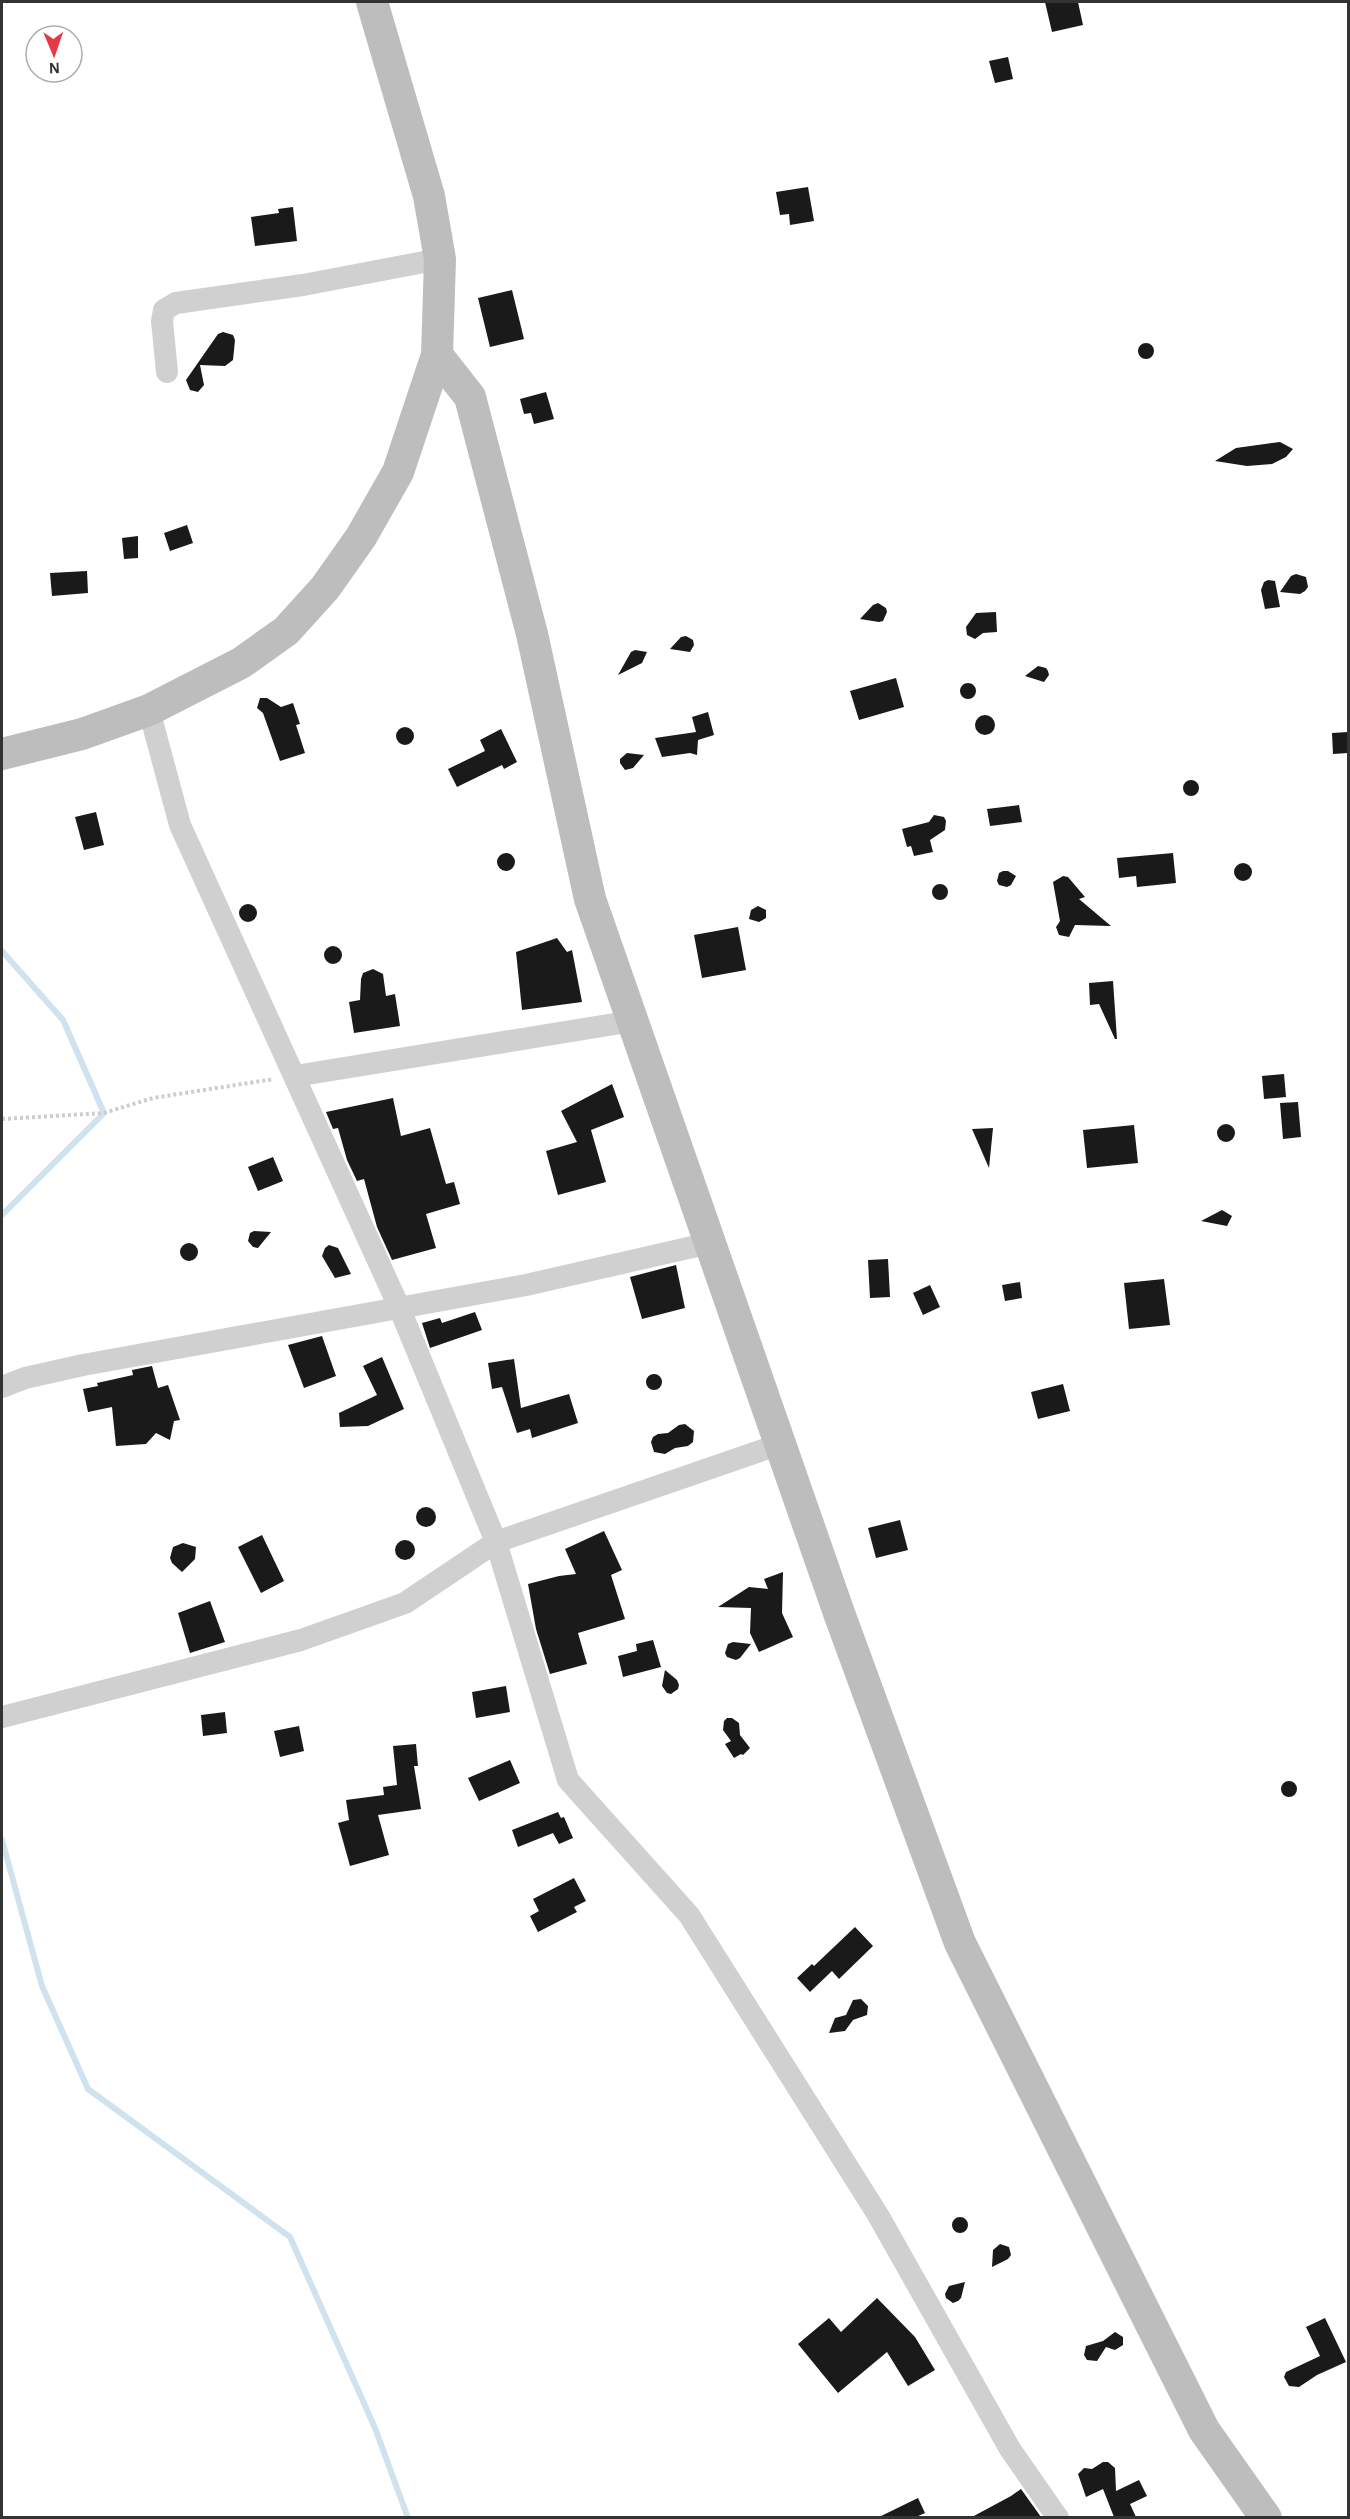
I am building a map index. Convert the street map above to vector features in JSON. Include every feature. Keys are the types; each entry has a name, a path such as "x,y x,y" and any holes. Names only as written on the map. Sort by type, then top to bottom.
{"street":[{"path":"2,754 82,734 149,710 241,663 286,631 325,588 361,537 398,472 437,355 440,259 429,196 372,2"},
{"path":"167,372 162,321 164,310 176,303 303,285 440,259"},
{"path":"437,355 470,397 532,634 590,899 843,1624 960,1943 1204,2430 1266,2517"},
{"path":"149,710 180,825 399,1307 496,1542 568,1780 689,1915 878,2215 1010,2449 1059,2517"},
{"path":"296,1076 633,1022"},
{"path":"2,1387 25,1378 83,1365 526,1285 710,1243"},
{"path":"2,1717 301,1640 405,1603 496,1542 780,1444"}],"path":[{"path":"2,1119 104,1113 153,1098 296,1076"}],"building":[{"path":"1045,2 1078,2 1083,25 1052,32"},
{"path":"1008,57 1013,79 995,83 989,61"},
{"path":"808,187 814,221 790,225 789,214 780,215 776,192"},
{"path":"293,207 297,241 255,246 251,217 279,213 278,209"},
{"path":"512,290 524,339 490,347 478,298"},
{"path":"223,332 233,335 235,340 233,360 225,366 200,365 204,385 198,392 190,390 186,380 218,334"},
{"path":"1146,343 1152,345 1154,351 1152,357 1146,359 1140,357 1138,351 1140,345"},
{"path":"546,392 554,419 534,424 531,413 524,414 520,399"},
{"path":"1280,442 1293,449 1286,457 1272,464 1247,466 1215,461 1236,448"},
{"path":"187,525 193,543 170,551 164,533"},
{"path":"138,536 138,558 124,559 122,538"},
{"path":"87,571 88,593 52,596 50,573"},
{"path":"1296,574 1306,577 1308,587 1305,591 1300,594 1280,592 1291,576"},
{"path":"1275,581 1280,607 1265,609 1261,590 1264,582"},
{"path":"878,603 886,608 887,612 883,621 860,619 873,605"},
{"path":"996,612 997,632 983,633 975,639 967,635 966,627 976,613"},
{"path":"686,636 693,640 694,645 690,652 670,649 681,637"},
{"path":"635,650 647,652 642,663 618,675 631,652"},
{"path":"1038,666 1048,671 1049,675 1044,682 1025,676"},
{"path":"896,678 904,707 859,720 850,691"},
{"path":"968,683 976,691 968,699 960,691"},
{"path":"260,698 267,698 281,707 293,703 300,724 296,725 305,753 280,761 263,713 257,708"},
{"path":"708,712 714,735 698,740 697,755 690,753 662,757 655,738 696,732 692,717"},
{"path":"981,715 989,715 995,721 995,729 989,735 981,735 975,729 975,721"},
{"path":"405,727 413,732 414,736 409,744 405,745 397,740 396,736 401,728"},
{"path":"501,729 517,762 504,769 502,765 457,787 448,769 485,751 480,740"},
{"path":"1348,732 1348,753 1333,754 1332,733"},
{"path":"627,753 644,755 633,768 625,770 620,759"},
{"path":"1191,780 1197,782 1199,788 1197,794 1191,796 1185,794 1183,788 1185,782"},
{"path":"1019,805 1022,822 990,826 987,809"},
{"path":"96,812 104,845 84,850 75,817"},
{"path":"934,815 944,817 945,830 930,840 933,852 914,856 911,846 907,847 902,829 929,822"},
{"path":"506,853 512,856 515,862 512,868 506,871 500,868 497,862 500,856"},
{"path":"1173,853 1176,883 1137,887 1136,876 1119,878 1117,858"},
{"path":"1243,863 1249,866 1252,872 1249,878 1243,881 1237,878 1234,872 1237,866"},
{"path":"1003,871 1016,876 1011,885 1007,887 999,885 997,881 999,873"},
{"path":"1063,876 1068,877 1085,897 1079,899 1111,926 1075,925 1069,937 1059,935 1056,927 1060,921 1053,882"},
{"path":"940,884 946,886 948,892 946,898 940,900 934,898 932,892 934,886"},
{"path":"244,904 252,904 257,909 255,920 244,922 239,917 239,909"},
{"path":"758,906 766,910 766,918 759,922 749,919 751,910"},
{"path":"738,927 746,970 702,978 694,935"},
{"path":"557,938 567,952 572,950 582,1002 522,1010 516,952"},
{"path":"333,946 339,949 342,955 339,961 333,964 327,961 324,955 327,949"},
{"path":"373,969 383,974 386,996 395,994 400,1026 354,1033 349,1002 360,1000 363,973"},
{"path":"1113,981 1117,1039 1099,1004 1090,1005 1089,983"},
{"path":"1284,1074 1286,1097 1264,1099 1262,1076"},
{"path":"612,1084 624,1117 591,1130 606,1182 558,1195 546,1151 577,1142 561,1111"},
{"path":"393,1098 401,1136 430,1128 446,1184 454,1182 460,1204 426,1214 436,1248 392,1260 377,1227 364,1179 357,1181 347,1160 338,1128 333,1129 326,1112"},
{"path":"1298,1102 1301,1137 1283,1139 1280,1103"},
{"path":"1226,1124 1232,1127 1235,1133 1232,1139 1226,1142 1220,1139 1217,1133 1220,1127"},
{"path":"1134,1125 1138,1163 1087,1168 1083,1130"},
{"path":"993,1128 989,1168 972,1129"},
{"path":"273,1157 283,1181 258,1191 248,1167"},
{"path":"1222,1210 1232,1216 1227,1226 1201,1221"},
{"path":"254,1231 271,1232 258,1248 253,1247 248,1241 250,1233"},
{"path":"189,1243 195,1246 198,1252 195,1258 189,1261 183,1258 180,1252 183,1246"},
{"path":"329,1245 338,1248 351,1274 335,1278 322,1256"},
{"path":"888,1259 890,1297 870,1298 868,1260"},
{"path":"676,1265 685,1308 642,1319 630,1277"},
{"path":"1164,1279 1170,1325 1129,1329 1124,1283"},
{"path":"1020,1282 1022,1298 1005,1301 1002,1285"},
{"path":"930,1285 940,1307 923,1315 913,1293"},
{"path":"475,1312 482,1330 430,1348 422,1323 440,1318 442,1323"},
{"path":"322,1336 336,1376 304,1388 288,1345"},
{"path":"382,1357 404,1409 368,1426 340,1427 339,1413 377,1395 363,1366"},
{"path":"514,1359 521,1408 569,1394 578,1423 532,1438 530,1429 517,1433 502,1387 492,1389 488,1363"},
{"path":"152,1366 158,1388 168,1385 180,1420 174,1421 170,1440 156,1433 146,1444 116,1446 112,1407 88,1412 83,1389 98,1386 97,1383 133,1375 132,1370"},
{"path":"654,1374 660,1376 662,1382 660,1388 654,1390 648,1388 646,1382 648,1376"},
{"path":"1063,1384 1070,1411 1038,1419 1031,1392"},
{"path":"685,1424 694,1431 693,1442 665,1454 654,1452 651,1442 653,1437 668,1433 679,1425"},
{"path":"426,1507 433,1510 436,1517 433,1524 426,1527 419,1524 416,1517 419,1510"},
{"path":"900,1520 908,1550 876,1558 868,1528"},
{"path":"604,1531 622,1570 611,1575 625,1619 578,1633 587,1664 550,1674 536,1629 528,1584 576,1574 565,1549"},
{"path":"262,1535 284,1581 261,1593 238,1547"},
{"path":"401,1540 409,1540 415,1546 415,1554 409,1560 401,1560 395,1554 395,1546"},
{"path":"183,1543 196,1547 195,1559 182,1572 170,1558 173,1547"},
{"path":"783,1572 782,1613 793,1637 759,1652 750,1633 751,1608 718,1607 749,1587 768,1589 764,1579"},
{"path":"210,1601 225,1642 190,1653 178,1613"},
{"path":"653,1640 661,1667 623,1677 618,1656 637,1651 636,1644"},
{"path":"733,1642 751,1644 736,1660 727,1657 725,1653 728,1644"},
{"path":"665,1670 677,1680 679,1685 678,1689 671,1694 667,1693 662,1686"},
{"path":"506,1686 510,1712 476,1718 472,1692"},
{"path":"225,1712 227,1733 203,1736 201,1715"},
{"path":"732,1718 739,1723 740,1735 750,1748 743,1755 734,1758 725,1744 731,1741 723,1730 724,1721"},
{"path":"299,1726 304,1751 280,1757 274,1731"},
{"path":"416,1744 418,1766 414,1766 421,1809 378,1815 389,1855 350,1866 338,1823 349,1820 346,1800 384,1795 383,1787 397,1785 393,1746"},
{"path":"510,1760 520,1783 479,1801 468,1778"},
{"path":"1289,1781 1295,1783 1297,1789 1295,1795 1289,1797 1283,1795 1281,1789 1283,1783"},
{"path":"558,1812 561,1818 564,1817 573,1838 559,1844 553,1833 518,1847 512,1830"},
{"path":"574,1878 586,1901 574,1907 577,1912 538,1932 530,1916 539,1911 533,1899"},
{"path":"855,1927 873,1946 839,1979 832,1971 810,1992 797,1978 812,1964 814,1966"},
{"path":"861,1999 868,2006 867,2015 853,2020 845,2031 829,2033 835,2018 846,2015 853,2000"},
{"path":"957,2217 963,2217 968,2225 966,2231 957,2233 952,2228 952,2222"},
{"path":"1000,2244 1009,2247 1011,2255 992,2267 993,2250"},
{"path":"965,2282 958,2301 953,2303 946,2298 945,2294 949,2286"},
{"path":"877,2298 915,2337 935,2370 908,2386 887,2352 838,2393 798,2344 829,2318 841,2332"},
{"path":"1325,2318 1346,2362 1317,2375 1299,2387 1289,2386 1284,2377 1286,2372 1320,2356 1306,2327"},
{"path":"1115,2332 1123,2337 1123,2345 1115,2350 1106,2347 1097,2361 1087,2360 1084,2355 1086,2346 1103,2341"},
{"path":"1103,2462 1108,2462 1115,2468 1116,2491 1139,2480 1147,2496 1130,2504 1136,2517 1114,2517 1103,2489 1086,2497 1078,2474 1084,2468 1092,2469"},
{"path":"1021,2489 1041,2517 972,2517 1011,2496"},
{"path":"918,2498 925,2513 916,2517 879,2517"}],"waterway":[{"path":"2,951 63,1020 104,1113 2,1215"},
{"path":"2,1840 42,1986 88,2089 290,2237 375,2428 408,2518"}]}
